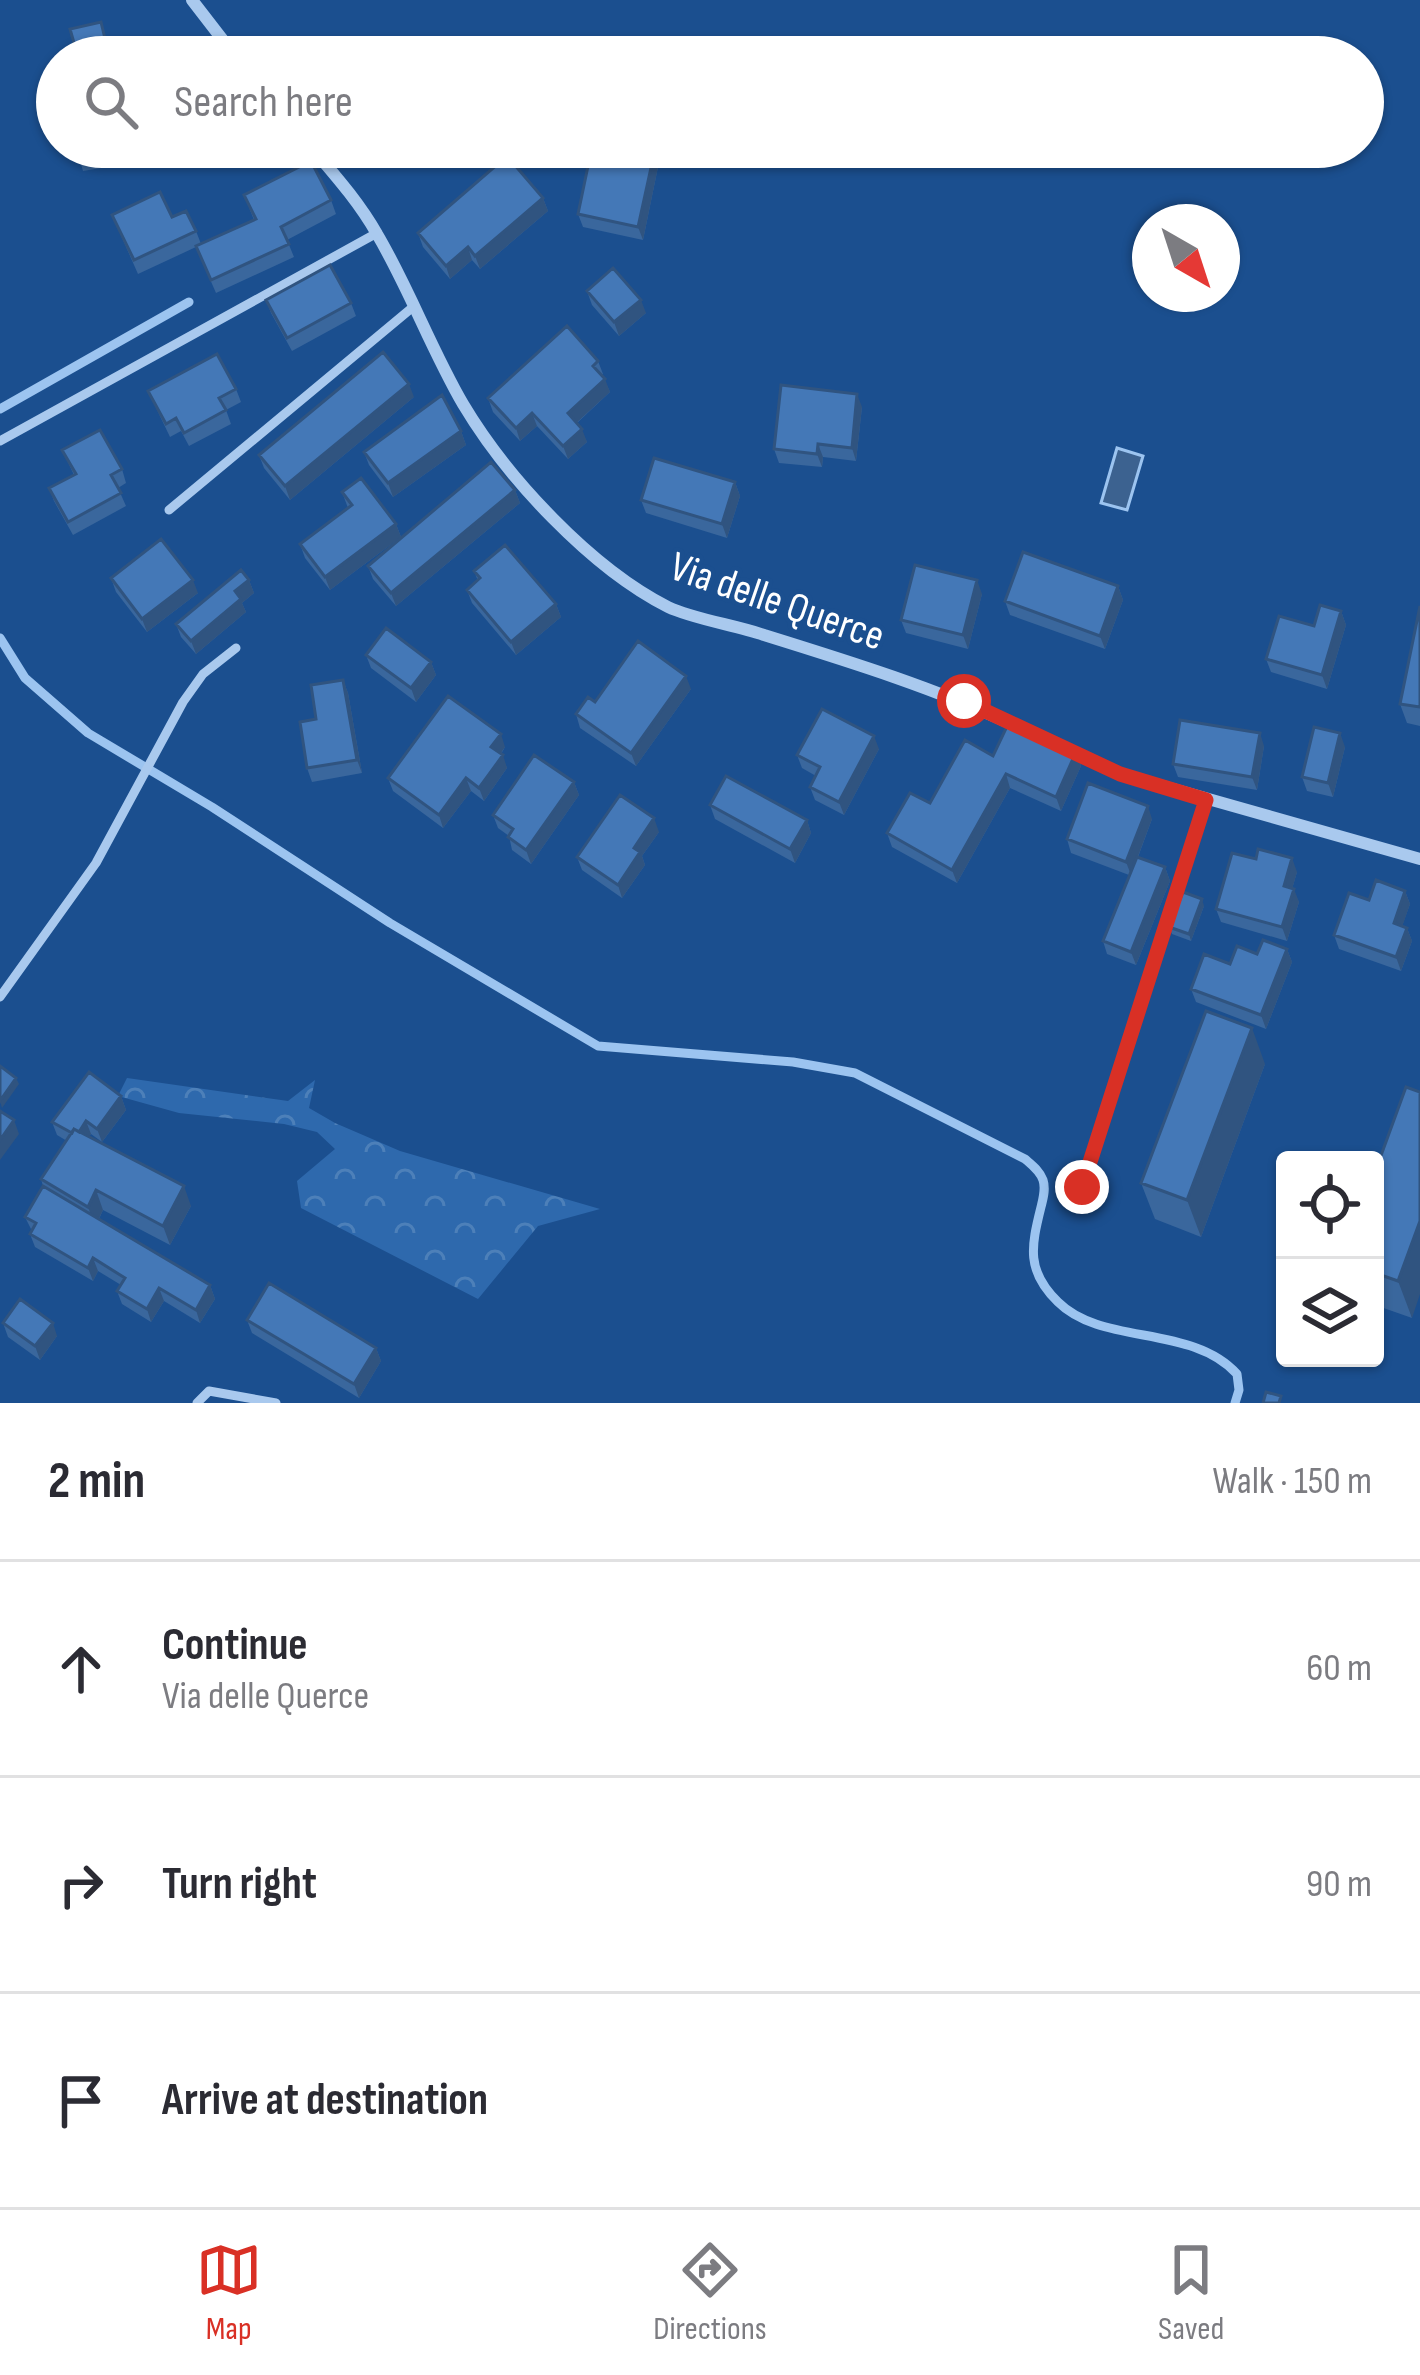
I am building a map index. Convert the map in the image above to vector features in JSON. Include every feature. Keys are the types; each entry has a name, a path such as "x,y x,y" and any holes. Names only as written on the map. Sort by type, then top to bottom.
{"street":[{"path":"192,0 220,36"},
{"name":"Via delle Querce","path":"328,168 377,233 462,402 492,449 555,521 604,565 670,608 964,701 1039,736"},
{"path":"1059,746 1120,774 1420,859"}],"lane":[{"path":"0,441 377,233"},
{"path":"169,510 413,307"},
{"path":"0,997 96,862 183,702 203,674 236,648"},
{"path":"1082,1187 1206,800"},
{"path":"196,1403 209,1391 277,1403"}],"green space":[{"path":"127,1078 288,1101 315,1080 309,1108 335,1123 400,1151 600,1209 538,1226 478,1299 301,1208 297,1181 335,1149 317,1132 179,1113 118,1096"}],"shaded area":[{"path":"1117,448 1143,456 1127,510 1101,503"}],"building":[{"path":"101,22 104,36 72,36 70,29"},
{"path":"297,168 315,168 331,200 281,227 289,244 211,280 196,246 256,219 244,195"},
{"path":"493,168 517,168 543,198 475,256 468,247 446,266 418,233"},
{"path":"588,168 651,168 638,227 578,214"},
{"path":"160,192 172,217 186,211 196,231 134,260 112,215"},
{"path":"330,265 351,303 287,338 266,300"},
{"path":"613,268 641,300 614,322 587,291"},
{"path":"567,326 598,361 593,366 605,379 568,413 582,429 563,446 532,413 516,428 488,398"},
{"path":"383,352 409,384 285,486 259,455"},
{"path":"217,354 236,389 219,398 226,410 184,433 176,418 166,424 148,391"},
{"path":"781,385 857,394 852,448 818,444 817,454 774,449"},
{"path":"442,395 461,431 388,483 364,452"},
{"path":"100,430 122,469 111,475 121,493 68,522 49,488 76,474 62,450"},
{"path":"654,458 735,482 722,524 641,500"},
{"path":"491,462 515,490 391,593 368,566"},
{"path":"361,478 396,524 325,577 300,544 352,505 342,492"},
{"path":"161,539 193,580 142,619 111,578"},
{"path":"505,545 556,604 511,642 467,590 480,578 474,571"},
{"path":"1023,552 1118,586 1100,636 1005,601"},
{"path":"915,565 977,580 963,635 901,620"},
{"path":"241,570 249,580 235,591 241,599 191,641 176,624"},
{"path":"1320,605 1341,611 1322,675 1266,659 1279,616 1314,626"},
{"path":"1420,606 1420,707 1400,704"},
{"path":"386,628 431,662 411,688 366,655"},
{"path":"638,641 686,676 631,753 576,714 588,697 595,702"},
{"path":"343,680 357,760 307,768 300,722 316,719 311,685"},
{"path":"448,696 501,734 491,747 503,755 479,788 466,778 439,815 388,778"},
{"path":"822,709 874,736 839,802 810,787 820,767 797,755"},
{"path":"1180,720 1260,733 1252,777 1173,764"},
{"path":"1009,722 1076,752 1056,797 1006,774 952,870 887,833 910,793 930,803 965,740 993,756"},
{"path":"1314,727 1340,733 1328,783 1302,777"},
{"path":"534,755 574,782 526,850 508,837 513,829 493,815"},
{"path":"726,776 807,820 790,849 710,805"},
{"path":"1088,783 1148,806 1126,862 1067,839"},
{"path":"620,795 654,818 634,848 640,852 618,885 577,857"},
{"path":"1258,849 1292,858 1284,886 1294,889 1282,927 1216,909 1232,853 1256,859"},
{"path":"1137,857 1165,867 1131,952 1103,941"},
{"path":"1376,880 1405,891 1394,923 1407,928 1396,957 1334,935 1349,893 1369,900"},
{"path":"1183,892 1202,899 1189,934 1169,927"},
{"path":"1263,940 1287,949 1261,1015 1191,989 1204,954 1230,964 1237,946 1257,954"},
{"path":"1206,1011 1252,1028 1187,1200 1141,1183"},
{"path":"0,1066 16,1078 0,1101"},
{"path":"89,1072 121,1096 97,1129 86,1121 79,1132 74,1129 72,1133 52,1122"},
{"path":"1406,1087 1420,1092 1420,1221 1398,1281 1384,1276 1383,1151"},
{"path":"0,1111 14,1120 0,1140"},
{"path":"74,1129 184,1186 163,1226 96,1190 88,1207 41,1179"},
{"path":"43,1186 210,1285 196,1310 159,1288 147,1309 117,1291 125,1278 93,1258 88,1268 30,1234 36,1223 25,1217"},
{"path":"269,1283 376,1348 354,1384 247,1320"},
{"path":"20,1299 53,1323 35,1346 3,1323"},
{"path":"1266,1392 1281,1396 1279,1403 1263,1403"}],"waterway":[{"path":"0,409 189,302"},
{"path":"0,638 25,678 88,733 390,923 598,1046 793,1062 855,1073 1025,1159 1044,1183 1034,1258 1048,1291 1076,1316 1098,1325 1172,1341 1218,1358 1237,1374 1235,1403"}],"route":[{"path":"964,701 1120,774 1206,800 1082,1187"}]}
